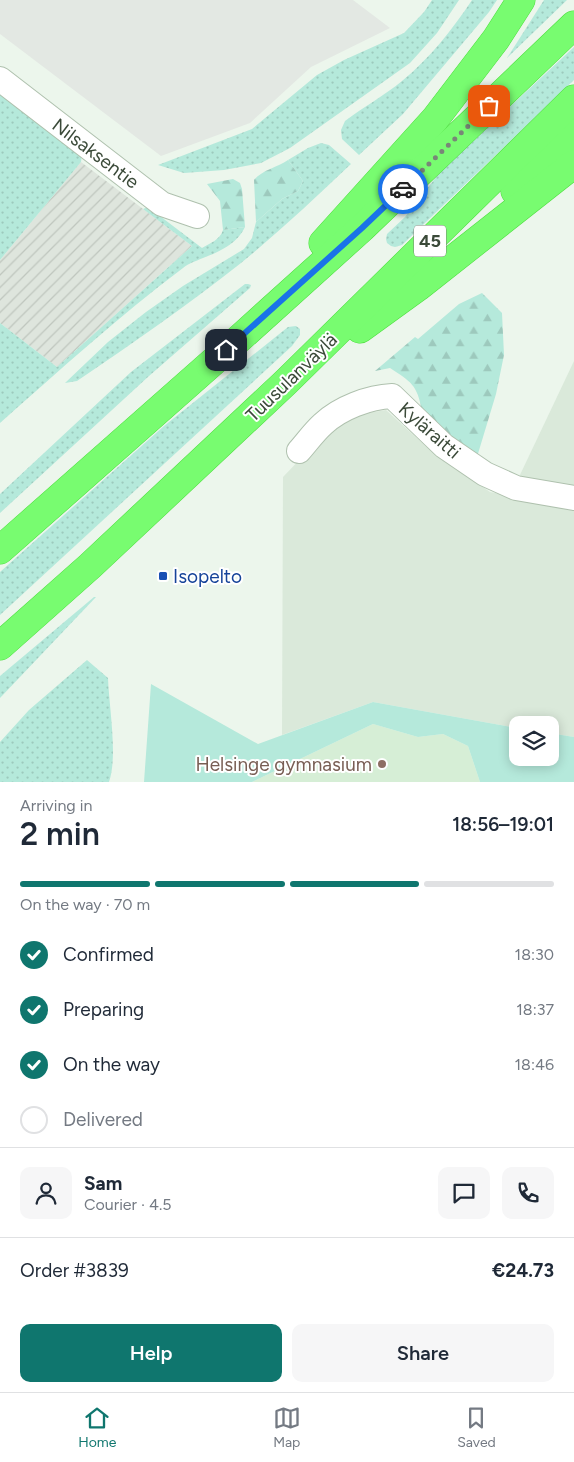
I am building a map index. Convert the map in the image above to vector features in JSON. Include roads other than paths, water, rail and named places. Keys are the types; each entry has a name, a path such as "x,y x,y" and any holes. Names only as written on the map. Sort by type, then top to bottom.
{"highway":[{"path":"240,338 435,119 496,39 521,0"},
{"path":"0,550 362,228 574,25"},
{"name":"Tuusulanväylä","path":"0,646 90,566 286,382 574,99"},
{"path":"418,286 574,133"},
{"path":"286,382 418,286 574,164"}],"street":[{"name":"Nilsaksentie","path":"0,79 162,204 197,216"},
{"name":"Kyläraitti","path":"299,451 324,423 353,405 379,396 392,396 444,446 485,474 516,488 574,498"}],"place":[{"name":"Isopelto","path":"163,576"},
{"name":"Helsinge gymnasium","path":"382,764"}]}
